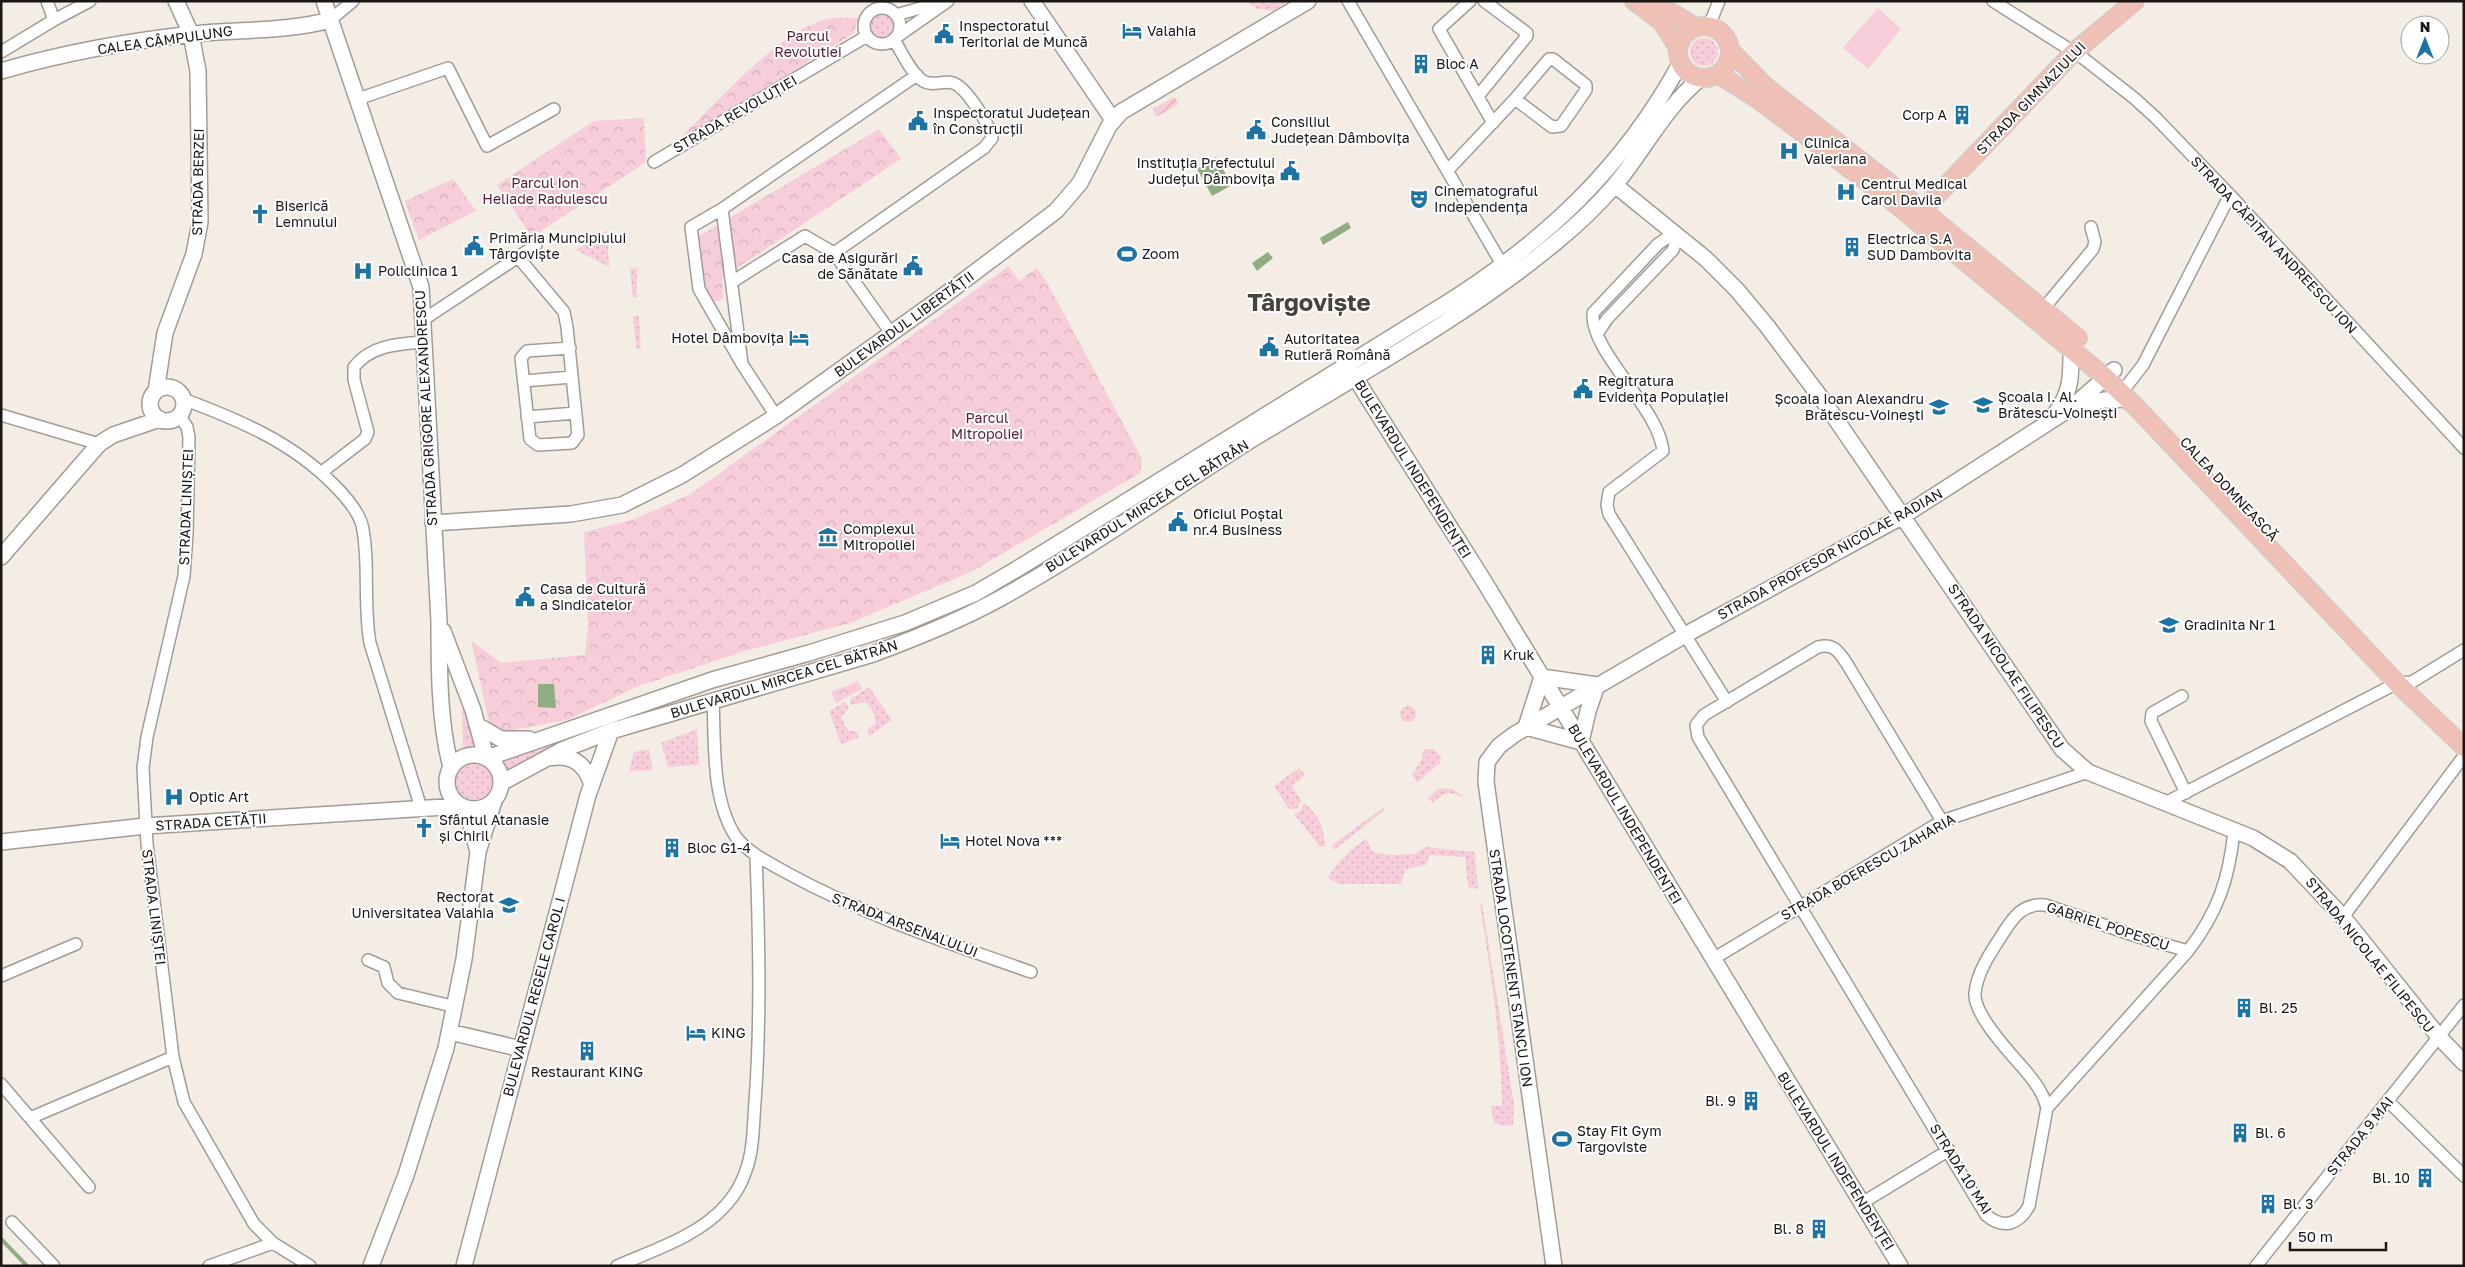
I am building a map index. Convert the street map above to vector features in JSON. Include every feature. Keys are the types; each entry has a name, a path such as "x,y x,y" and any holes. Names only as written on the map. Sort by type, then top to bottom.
{"main road":[{"path":"1634,1 1662,22 1691,75 1710,76 1728,63 1729,44 1722,32 1703,26 1652,1"},
{"name":"STRADA GIMNAZIULUI","path":"1922,209 2074,52 2135,1"},
{"path":"1679,56 1684,34 1703,26"},
{"path":"1730,50 1765,86 1922,209"},
{"name":"CALEA DOMNEASCĂ","path":"1710,76 1756,98 1922,209 1983,258 2040,313"},
{"name":"CALEA DOMNEASCĂ","path":"1922,209 2110,374 2405,682 2464,747"},
{"path":"2040,313 2071,348 2110,374"},
{"name":"CALEA DOMNEASCĂ","path":"2405,682 2464,732"}],"street":[{"path":"47,1 54,20"},
{"path":"1,52 90,1"},
{"name":"STRADA BERZEI","path":"153,398 167,326 194,254 200,222 199,95 196,54 191,34 176,1"},
{"name":"STRADA GRIGORE ALEXANDRESCU","path":"324,1 421,287 439,621 439,673 446,751 451,767"},
{"path":"330,20 353,1"},
{"path":"896,14 942,1"},
{"path":"893,40 900,26 896,14 887,8 872,11 864,21 867,36 875,43 893,40 948,1"},
{"path":"1032,1 1113,120"},
{"name":"BULEVARDUL LIBERTĂȚII","path":"433,523 571,514 622,505 682,476 776,416 942,297 1066,200 1080,183 1113,120 1129,106 1308,1"},
{"path":"1348,1 1503,266"},
{"path":"1470,1 1439,29 1493,123"},
{"path":"1478,96 1527,33 1484,1"},
{"path":"1703,26 1719,1"},
{"name":"STRADA CĂPITAN ANDREESCU ION","path":"1993,1 2074,52 2134,98 2230,195 2464,448"},
{"name":"CALEA CÂMPULUNG","path":"1,71 62,56 191,34 307,24 330,20"},
{"name":"STRADA REVOLUȚIEI","path":"654,162 867,36"},
{"path":"834,253 984,148 992,138 990,129 960,86 948,82 932,84 914,78 893,40"},
{"name":"BULEVARDUL MIRCEA CEL BĂTRÂN","path":"502,783 540,760 611,731 714,699 872,654 935,630 976,611 1028,582 1351,371 1503,266 1547,232 1603,176 1661,100 1679,56"},
{"path":"1448,170 1515,99 1549,59 1553,59 1586,85 1586,90 1561,126 1557,128 1552,127 1515,99"},
{"path":"358,99 448,68 487,146 554,109"},
{"name":"BULEVARDUL MIRCEA CEL BĂTRÂN","path":"486,757 712,680 866,636 939,610 976,593 1351,371 1502,285 1586,216 1615,185 1689,88 1710,76"},
{"path":"776,416 742,364 699,289 691,227 914,78"},
{"name":"STRADA NICOLAE FILIPESCU","path":"1615,185 1722,274 1767,326 1819,396 1903,516 2062,749 2088,772 2253,838 2290,862 2343,917 2438,1037 2464,1063"},
{"path":"2071,408 2129,395 2230,195"},
{"path":"722,208 742,364"},
{"path":"2040,313 2092,248 2095,242 2091,227"},
{"path":"732,282 805,236 834,253 891,333"},
{"path":"1597,334 1607,319 1673,250 1678,236 1667,238 1658,244 1596,307 1592,317 1597,334 1662,440 1663,450 1609,492 1607,505 1609,514 1727,702"},
{"path":"424,320 536,245"},
{"path":"518,257 564,312 570,348 578,435 572,443 538,445 530,439 521,358 526,351 570,348"},
{"path":"322,472 365,439 368,432 354,380 354,366 362,355 383,347 424,342"},
{"path":"2047,423 2066,398 2069,385 2071,348"},
{"path":"113,435 160,419 171,420 180,404 162,354"},
{"name":"BULEVARDUL INDEPENDENȚEI","path":"1351,371 1560,706 1900,1266"},
{"name":"STRADA PROFESOR NICOLAE RADIAN","path":"1560,706 1685,635 1903,516 2071,408 2110,374"},
{"path":"524,381 572,377"},
{"path":"1,557 99,444 113,435 167,387 180,404 203,407 249,424 305,458 322,472 347,498 359,516 362,526 366,622 370,643 421,808 447,788"},
{"path":"153,398 153,412 160,419"},
{"name":"STRADA LINIȘTEI","path":"180,404 189,437 184,576 144,755 143,782 145,826 173,1057 184,1102 254,1224 274,1244 310,1266"},
{"path":"528,416 576,413"},
{"path":"1,415 99,444"},
{"name":"STRADA GRIGORE ALEXANDRESCU","path":"439,621 477,725 486,757"},
{"name":"STRADA 10 MAI","path":"1942,821 1837,649 1831,646 1818,647 1700,719 1696,725 1697,733 1986,1215 1994,1222 2004,1224 2016,1223 2029,1206 2047,1108"},
{"path":"2167,802 2405,682 2464,650"},
{"path":"1542,678 1597,685 1588,711 1581,742 1526,727 1542,678"},
{"path":"2182,696 2152,714 2151,721 2186,793"},
{"name":"STRADA ARSENALULUI","path":"714,699 716,760 722,802 737,837 756,855 816,889 856,908 1031,972"},
{"name":"STRADA LOCOTENENT STANCU ION","path":"1554,1266 1486,782 1487,762 1495,749 1560,706"},
{"path":"477,725 500,739 548,737"},
{"name":"BULEVARDUL REGELE CAROL I","path":"464,1266 591,782 611,731"},
{"path":"371,1266 413,1154 450,1032 456,1007 478,852 494,801 500,792 502,783 498,768 486,757 476,755 464,756 451,767 447,777 447,788 452,799 463,807 481,809 494,801"},
{"path":"2343,917 2464,756"},
{"path":"540,760 554,757 570,758 584,768 591,782"},
{"name":"STRADA BOERESCU ZAHARIA","path":"1713,959 1942,821 2088,772"},
{"path":"463,807 478,852"},
{"name":"STRADA CETĂȚII","path":"1,842 145,826 421,808 463,807"},
{"path":"2047,1108 2188,951 2209,923 2221,897 2228,870 2234,831"},
{"path":"617,1266 672,1241 710,1220 726,1206 737,1191 746,1172 751,1149 760,989 756,855"},
{"name":"GABRIEL POPESCU","path":"2047,1108 2044,1096 2038,1087 1999,1038 1976,1005 1975,993 1983,966 2008,924 2025,907 2034,904 2045,905 2131,935 2188,951"},
{"path":"1,976 76,944"},
{"path":"368,960 384,967 388,983 398,993 456,1007"},
{"name":"STRADA 9 MAI","path":"2256,1266 2464,1005"},
{"path":"450,1032 520,1049"},
{"path":"30,1118 173,1057"},
{"path":"1,1084 89,1187"},
{"path":"2388,1101 2464,1176"},
{"path":"1862,1204 1948,1150"},
{"path":"12,1222 54,1266"},
{"path":"209,1266 274,1244"}],"green space":[{"path":"1246,1 1287,1 1273,11 1258,9"},
{"path":"1878,8 1901,29 1868,69 1843,48"},
{"path":"882,13 891,17 895,26 891,35 882,39 873,35 869,26 873,17"},
{"name":"Parcul Revolutiei","path":"858,18 854,33 673,146 746,73 787,39 808,26 827,19"},
{"path":"1704,38 1714,42 1718,52 1714,62 1704,66 1694,62 1690,52 1694,42"},
{"path":"1174,97 1179,104 1156,117 1153,109"},
{"name":"Parcul Ion Heliade Radulescu","path":"644,118 646,162 532,237 497,185 594,121"},
{"path":"879,129 901,159 722,278 723,299 713,302 705,289 697,237"},
{"path":"453,179 476,211 419,240 405,201"},
{"path":"607,230 609,267 576,250"},
{"name":"Parcul Mitropoliei","path":"1009,266 1019,281 1037,268 1048,284 1142,459 1140,473 973,571 850,623 745,651 636,687 567,720 501,732 489,723 471,640 501,663 585,655 588,624 584,532 632,520 689,495"},
{"path":"637,268 637,297 633,298 630,269"},
{"path":"633,316 639,316 641,349 636,348"},
{"path":"858,681 862,689 836,703 831,692"},
{"path":"869,687 892,720 869,736 867,729 875,724 875,718 870,706 865,702 851,705 850,699"},
{"path":"462,691 476,748 470,747 463,750"},
{"path":"845,702 849,707 841,718 848,730 857,732 859,737 841,744 829,711"},
{"path":"1405,706 1411,706 1416,711 1414,720 1405,722 1400,717 1400,711"},
{"path":"697,729 699,765 668,767 661,743"},
{"path":"569,738 503,773 501,764 497,760"},
{"path":"649,749 653,770 629,771 634,752"},
{"path":"1424,749 1434,749 1441,757 1440,763 1417,783 1412,775 1421,761"},
{"path":"474,764 481,765 487,769 491,775 491,789 487,795 481,799 474,800 467,799 461,795 457,789 456,782 457,775 461,769 467,765"},
{"path":"1299,768 1305,775 1292,786 1301,800 1297,809 1289,809 1274,786"},
{"path":"1439,788 1452,789 1466,798 1448,793 1433,803 1428,798"},
{"path":"1304,803 1320,822 1325,846 1320,847 1294,814 1300,811"},
{"path":"1384,807 1385,810 1334,850 1332,845"},
{"path":"1366,839 1373,852 1390,855 1415,854 1425,847 1475,852 1478,889 1468,887 1465,857 1429,855 1426,865 1405,869 1401,884 1338,884 1328,878 1345,856"},
{"path":"1482,904 1514,1104 1513,1125 1502,1126 1494,1123 1491,1106 1502,1106 1500,1056 1495,1006 1480,905"}],"shaded area":[{"path":"1216,157 1232,185 1212,196 1197,169"},
{"path":"1348,222 1351,228 1323,245 1320,238"},
{"path":"1268,252 1273,258 1257,271 1252,263"},
{"path":"538,684 554,684 556,708 538,707"}],"waterway":[{"path":"1,1239 27,1266"}],"place":[{"name":"Valahia","path":"1132,31"},
{"name":"Inspectoratul Teritorial de Muncă","path":"944,34"},
{"name":"Bloc A","path":"1421,64"},
{"name":"Corp A","path":"1962,115"},
{"name":"Inspectoratul Județean în Construcții","path":"918,121"},
{"name":"Consiliul Județean Dâmbovița","path":"1256,130"},
{"name":"Clinica Valeriana","path":"1789,151"},
{"name":"Instituția Prefectului Județul Dâmbovița","path":"1290,171"},
{"name":"Centrul Medical Carol Davila","path":"1846,192"},
{"name":"Cinematograful Independența","path":"1419,199"},
{"name":"Biserică Lemnului","path":"260,214"},
{"name":"Primăria Muncipiului Târgoviște","path":"474,246"},
{"name":"Electrica S.A SUD Dambovita","path":"1852,247"},
{"name":"Zoom","path":"1127,254"},
{"name":"Casa de Asigurări de Sănătate","path":"913,266"},
{"name":"Policlinica 1","path":"363,271"},
{"name":"Hotel Dâmbovița","path":"799,338"},
{"name":"Autoritatea Rutieră Română","path":"1269,347"},
{"name":"Regitratura Evidența Populației","path":"1583,389"},
{"name":"Școala I. Al. Brătescu-Voinești","path":"1983,405"},
{"name":"Școala Ioan Alexandru Brătescu-Voinești","path":"1939,407"},
{"name":"Oficiul Poștal nr.4 Business","path":"1178,522"},
{"name":"Complexul Mitropoliei","path":"828,537"},
{"name":"Casa de Cultură a Sindicatelor","path":"525,597"},
{"name":"Gradinita Nr 1","path":"2169,625"},
{"name":"Kruk","path":"1488,655"},
{"name":"Optic Art","path":"174,797"},
{"name":"Sfântul Atanasie și Chiril","path":"424,828"},
{"name":"Hotel Nova ***","path":"950,841"},
{"name":"Bloc G1-4","path":"672,848"},
{"name":"Rectorat Universitatea Valahia","path":"509,905"},
{"name":"Bl. 25","path":"2244,1008"},
{"name":"KING","path":"696,1033"},
{"name":"Restaurant KING","path":"587,1051"},
{"name":"Bl. 9","path":"1751,1101"},
{"name":"Bl. 6","path":"2240,1133"},
{"name":"Stay Fit Gym Targoviste","path":"1562,1139"},
{"name":"Bl. 10","path":"2425,1178"},
{"name":"Bl. 3","path":"2268,1204"},
{"name":"Bl. 8","path":"1819,1229"}],"district":[{"name":"Târgoviște","path":"1309,303"}]}
